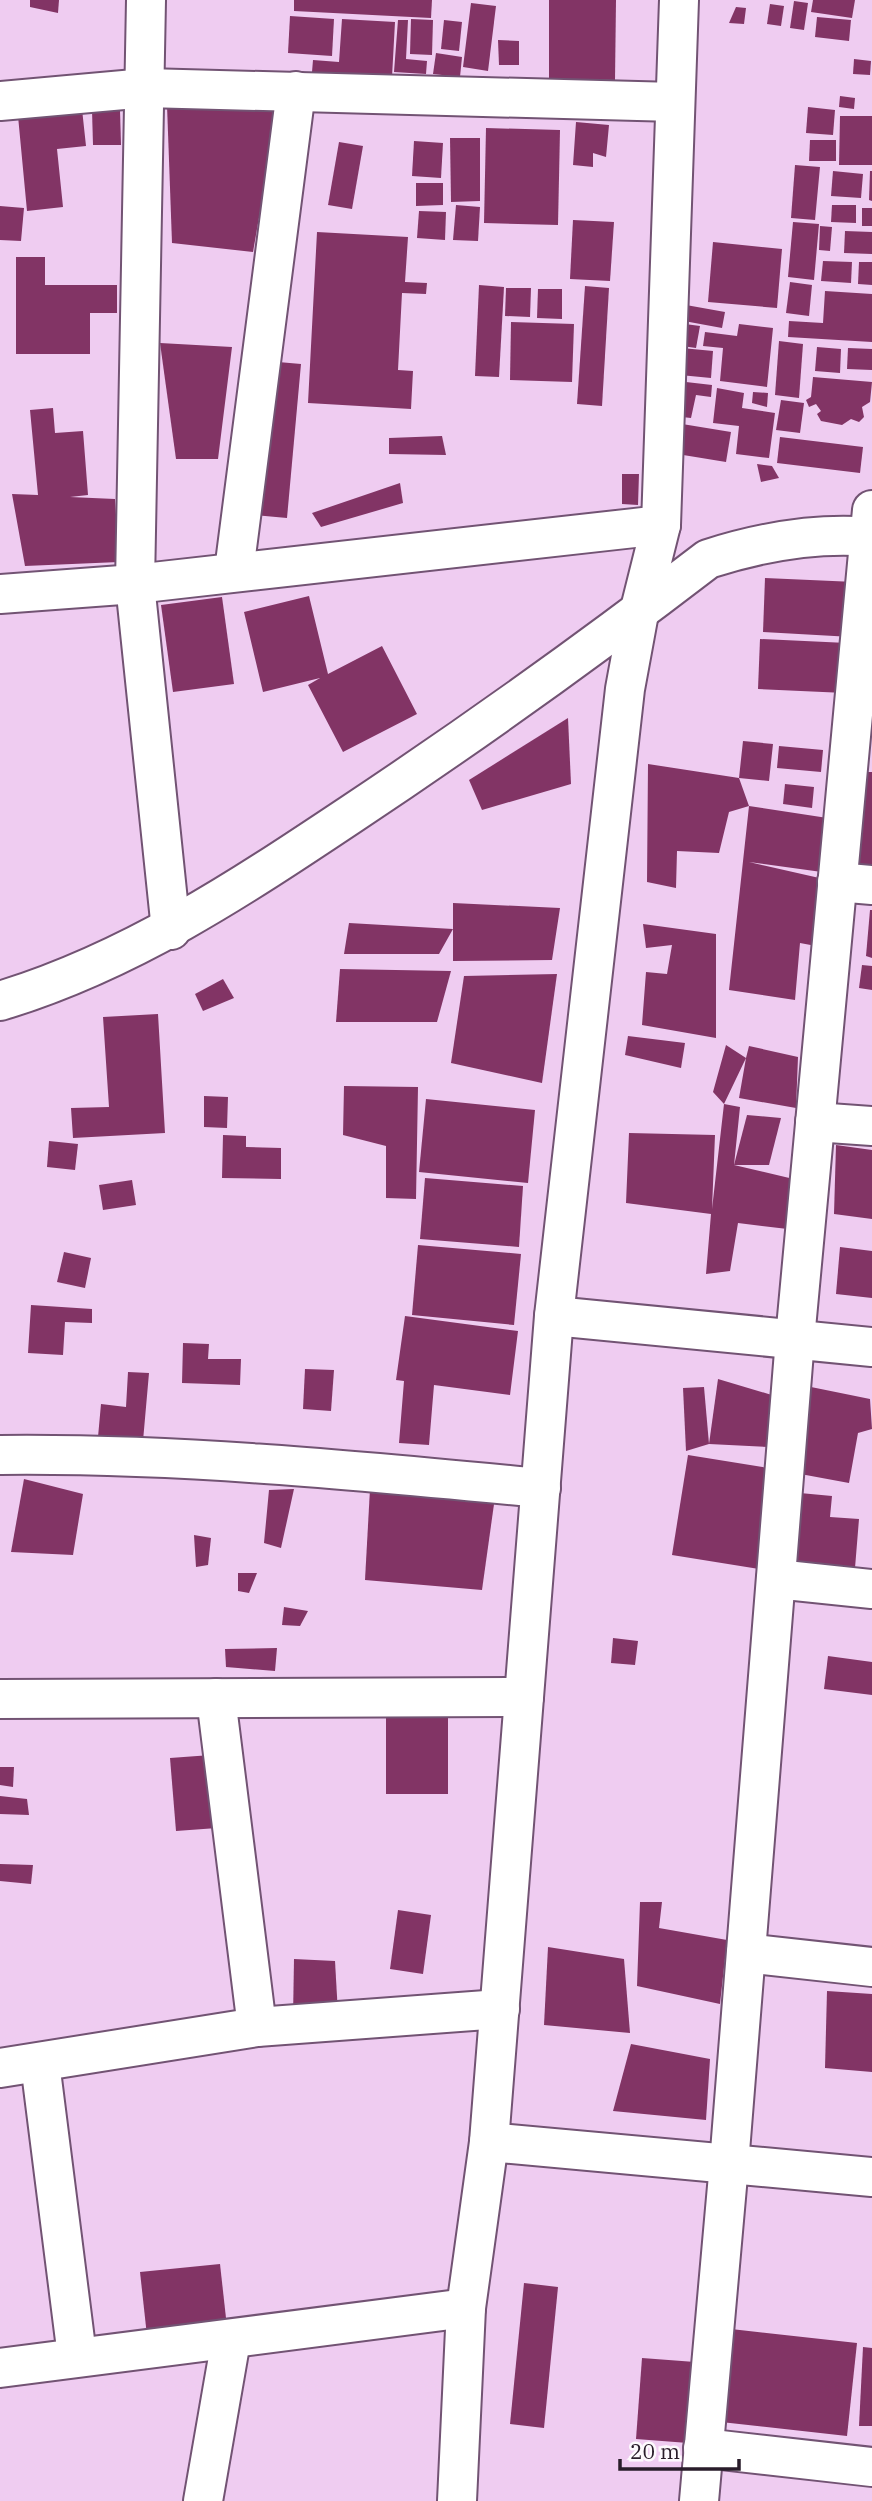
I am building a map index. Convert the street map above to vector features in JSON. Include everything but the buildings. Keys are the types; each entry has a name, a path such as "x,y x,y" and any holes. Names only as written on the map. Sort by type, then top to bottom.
{"street":[{"path":"146,0 135,584 171,930"},
{"path":"457,2501 466,2308 489,2142 554,1316 614,777 639,612 661,525 679,0"},
{"path":"0,101 146,88 675,102"},
{"path":"234,571 296,91"},
{"path":"0,594 135,584 661,525"},
{"path":"0,1001 29,992 171,930 226,897 411,774 639,612 708,559 757,544 844,534 871,528 855,884 815,1122 699,2501"},
{"path":"815,1122 872,1126"},
{"path":"554,1316 872,1347"},
{"path":"0,1455 299,1466 541,1488"},
{"path":"776,1579 872,1589"},
{"path":"0,1699 524,1697"},
{"path":"216,1698 257,2027"},
{"path":"746,1953 872,1967"},
{"path":"0,2068 257,2027 500,2009"},
{"path":"40,2063 77,2357"},
{"path":"489,2142 872,2177"},
{"path":"0,2368 466,2308"},
{"path":"203,2501 231,2340"},
{"path":"703,2448 872,2467"}]}
